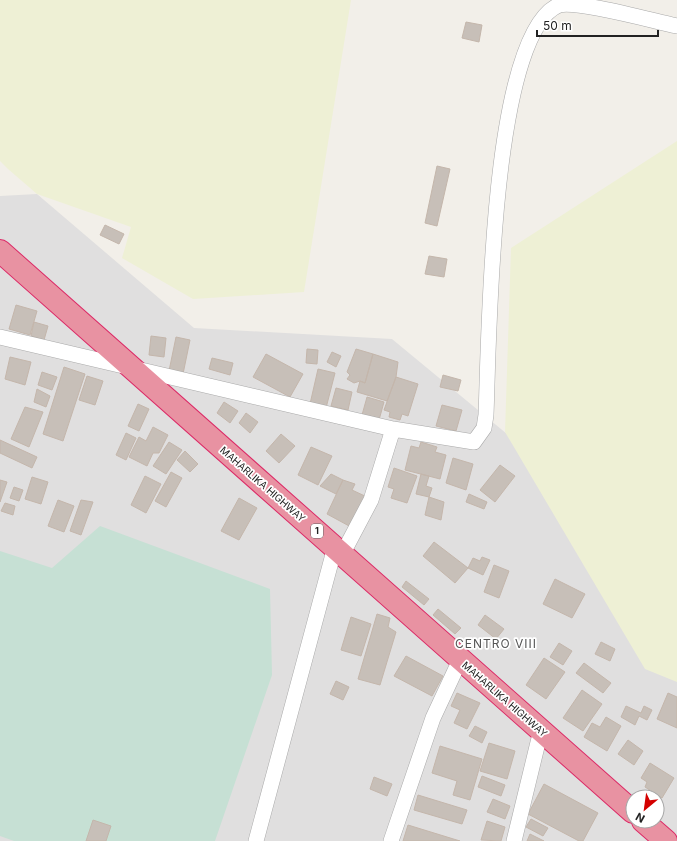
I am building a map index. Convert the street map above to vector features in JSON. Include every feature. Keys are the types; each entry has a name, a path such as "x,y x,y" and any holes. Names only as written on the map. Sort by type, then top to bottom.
{"highway":[{"name":"MAHARLIKA HIGHWAY","path":"0,251 625,805"},
{"path":"651,829 662,840"}],"street":[{"path":"0,337 127,365 393,429 468,443 474,442 484,428 494,232 508,114 520,64 528,44 542,19 550,11 567,3 584,4 677,26"},
{"path":"256,841 339,550 370,500 393,429"},
{"path":"391,841 433,718 460,660"},
{"path":"514,841 541,730"}],"shaded area":[{"path":"37,194 194,328 392,339 547,467 677,675 677,841 0,841 0,196"}],"green space":[{"path":"0,0 351,0 304,292 193,299 122,258 131,227 37,194 8,169 0,161"},
{"path":"677,141 677,682 645,669 505,432 511,248"},
{"path":"100,526 270,589 272,675 215,841 14,841 0,836 0,551 52,568"}],"building":[{"path":"466,22 482,25 479,42 462,38"},
{"path":"437,166 450,169 437,226 425,223"},
{"path":"105,225 124,234 119,244 100,235"},
{"path":"429,256 447,259 444,277 425,274"},
{"path":"16,305 37,311 30,335 9,329"},
{"path":"34,322 48,326 44,340 31,336"},
{"path":"151,336 166,338 164,357 149,355"},
{"path":"176,337 190,340 183,374 169,371"},
{"path":"307,349 318,350 317,364 306,363"},
{"path":"356,349 373,354 365,383 360,381 354,383 347,379 350,375 347,372"},
{"path":"332,352 341,356 336,367 327,362"},
{"path":"266,354 303,374 290,397 253,377"},
{"path":"373,354 398,362 396,377 387,401 357,392 360,381 365,383"},
{"path":"10,357 31,362 25,385 5,379"},
{"path":"212,358 233,363 230,375 209,369"},
{"path":"64,367 85,374 63,441 43,434"},
{"path":"318,369 335,373 326,408 310,404"},
{"path":"42,372 57,377 52,390 38,385"},
{"path":"443,375 461,380 458,391 440,387"},
{"path":"87,376 103,381 95,405 79,400"},
{"path":"396,377 418,384 408,416 402,414 400,420 389,417 390,412 384,410"},
{"path":"336,388 352,392 348,410 331,406"},
{"path":"37,389 50,396 46,407 34,402"},
{"path":"367,397 384,402 379,420 362,415"},
{"path":"224,402 238,411 230,423 217,413"},
{"path":"138,404 149,409 139,431 128,426"},
{"path":"442,405 462,410 456,431 436,426"},
{"path":"25,407 43,412 29,447 11,439"},
{"path":"246,413 258,422 250,433 239,423"},
{"path":"153,427 168,435 159,453 153,453 147,466 129,457 139,437 146,441"},
{"path":"126,433 136,438 126,460 116,455"},
{"path":"281,434 295,446 279,463 266,451"},
{"path":"0,440 37,457 32,468 0,453"},
{"path":"169,442 182,450 166,474 153,466"},
{"path":"421,442 437,447 435,452 446,455 440,479 405,470 411,446 419,448"},
{"path":"311,447 332,456 318,485 298,475"},
{"path":"185,451 198,464 190,472 177,460"},
{"path":"453,458 473,464 466,490 446,483"},
{"path":"500,465 515,476 495,502 480,490"},
{"path":"394,468 417,476 407,503 391,498 394,489 388,487"},
{"path":"171,472 182,478 166,507 155,501"},
{"path":"331,474 343,480 336,494 320,486"},
{"path":"421,474 429,476 426,486 432,488 429,497 416,494"},
{"path":"145,476 161,484 146,513 131,505"},
{"path":"32,477 48,482 41,504 25,499"},
{"path":"0,480 7,482 0,502"},
{"path":"343,480 355,484 352,490 367,497 351,527 327,514"},
{"path":"14,487 23,490 19,501 10,498"},
{"path":"469,494 487,502 484,509 466,502"},
{"path":"429,497 444,502 441,520 425,515"},
{"path":"239,498 257,508 239,540 221,531"},
{"path":"58,500 74,506 64,532 48,526"},
{"path":"81,500 93,502 81,535 70,531"},
{"path":"5,503 15,506 13,515 1,511"},
{"path":"434,542 468,568 455,583 423,556"},
{"path":"482,557 490,560 483,575 468,568 473,558 480,561"},
{"path":"494,565 509,571 499,598 484,592"},
{"path":"555,579 585,594 572,618 543,604"},
{"path":"406,581 429,599 424,605 402,587"},
{"path":"438,609 461,628 455,634 433,615"},
{"path":"377,614 390,618 388,627 396,632 380,685 358,679"},
{"path":"485,615 504,629 496,639 478,625"},
{"path":"351,617 371,624 361,656 341,650"},
{"path":"601,642 615,649 610,661 595,654"},
{"path":"559,643 572,651 563,665 550,657"},
{"path":"406,656 443,676 432,696 394,676"},
{"path":"544,658 565,672 546,699 526,685"},
{"path":"584,663 611,683 603,693 576,673"},
{"path":"336,681 349,687 343,700 330,694"},
{"path":"582,690 602,704 583,731 563,718"},
{"path":"457,693 480,703 467,729 454,723 460,710 451,706"},
{"path":"668,693 677,697 677,728 657,719"},
{"path":"626,706 641,713 644,706 652,710 647,720 639,716 635,725 621,717"},
{"path":"606,717 621,726 607,751 584,737 592,723 600,727"},
{"path":"475,726 487,732 482,743 469,736"},
{"path":"628,740 643,751 634,765 618,754"},
{"path":"489,743 515,751 507,779 480,771"},
{"path":"440,746 482,759 470,800 453,795 457,781 432,773"},
{"path":"650,763 674,778 665,793 665,789 648,789 645,787 647,782 641,778"},
{"path":"482,776 505,785 501,796 478,787"},
{"path":"374,777 392,784 387,796 370,789"},
{"path":"544,784 598,813 583,841 579,841 528,814"},
{"path":"418,795 467,810 462,824 414,810"},
{"path":"493,799 510,806 505,819 487,812"},
{"path":"531,819 548,828 543,836 526,827"},
{"path":"93,820 111,826 106,841 86,841"},
{"path":"487,821 505,827 501,841 481,840"},
{"path":"408,825 460,841 403,841"},
{"path":"530,834 544,841 527,841"}],"district":[{"name":"CENTRO VIII","path":"496,644"}]}
